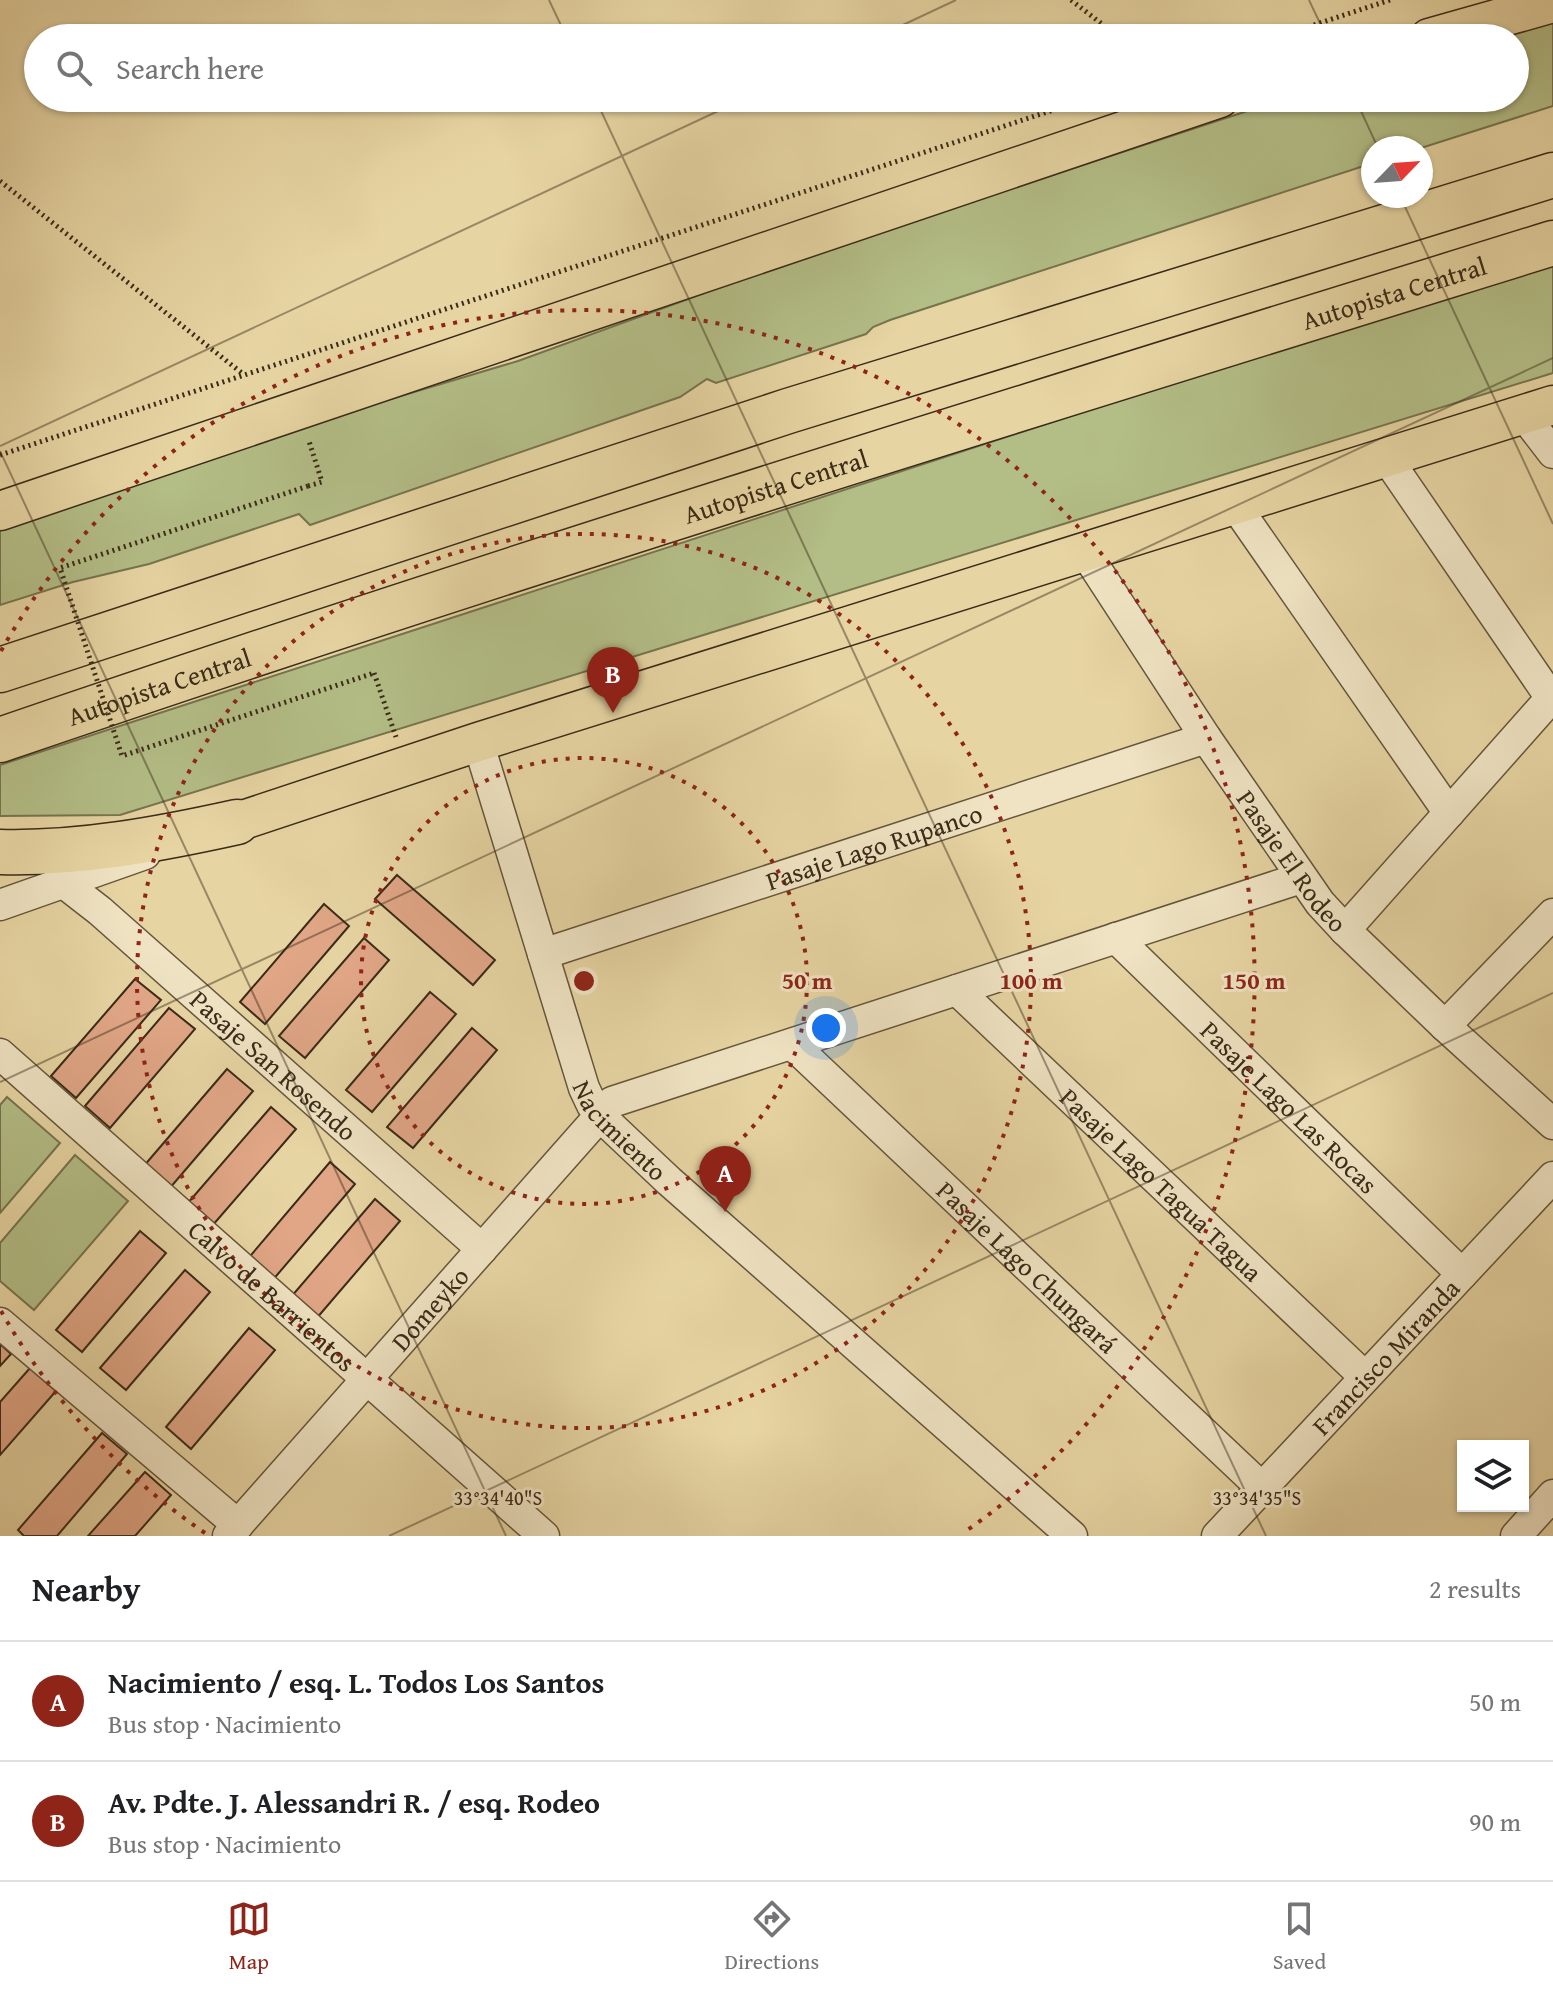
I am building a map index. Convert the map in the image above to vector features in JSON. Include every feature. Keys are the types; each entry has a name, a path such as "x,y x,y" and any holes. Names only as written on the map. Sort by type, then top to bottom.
{"highway":[{"path":"0,670 788,411 1553,175"},
{"name":"Autopista Central","path":"0,740 599,541 1553,243"},
{"path":"0,649 116,630"},
{"path":"0,852 124,843 237,822"}],"main road":[{"path":"1479,24 1553,3"},
{"path":"0,511 1179,112"},
{"path":"237,822 478,742 1538,410"}],"street":[{"path":"1538,410 1553,453"},
{"path":"1345,930 1552,699 1386,457"},
{"path":"1235,505 1449,813"},
{"name":"Pasaje El Rodeo","path":"1085,552 1301,878 1345,930 1553,1124"},
{"name":"Pasaje Lago Rupanco","path":"543,954 1206,738"},
{"name":"Nacimiento","path":"478,742 584,1088 600,1116 669,1181 1072,1536"},
{"path":"0,905 237,822"},
{"name":"Domeyko","path":"233,1530 612,1102 1301,878"},
{"name":"Pasaje San Rosendo","path":"64,883 100,911 482,1249"},
{"path":"1445,1026 1553,914"},
{"name":"Pasaje Lago Las Rocas","path":"1116,938 1462,1274"},
{"name":"Pasaje Lago Tagua Tagua","path":"957,990 1365,1377"},
{"name":"Pasaje Lago Chungará","path":"792,1044 1262,1488"},
{"name":"Calvo de Barrientos","path":"0,1054 544,1536"},
{"name":"Francisco Miranda","path":"1217,1536 1553,1177"},
{"path":"0,1323 233,1530"},
{"path":"1516,1536 1553,1495"}],"path":[{"path":"1071,0 1102,24"},
{"path":"1317,24 1390,0"},
{"path":"0,455 1047,112"},
{"path":"0,181 243,374"},
{"path":"300,410 322,482 60,568 122,756 374,673 406,766"}],"green space":[{"path":"1553,13 1553,106 1433,144 1433,136 1361,136 1361,167 890,320 873,327 866,334 716,383 707,379 680,397 310,525 299,514 149,564 73,582 0,605 0,526 270,435 518,361 815,253 1244,112 1529,112 1529,24 1518,24"},
{"path":"1553,259 1553,373 120,815 0,816 0,765"},
{"path":"7,1097 60,1143 0,1213 0,1105"},
{"path":"75,1155 128,1201 34,1310 0,1281 0,1243"}],"building":[{"path":"397,875 495,960 473,985 375,899"},
{"path":"324,904 349,926 265,1024 240,1002"},
{"path":"364,938 389,960 305,1058 279,1036"},
{"path":"135,979 161,1000 76,1098 51,1076"},
{"path":"430,992 456,1014 372,1112 346,1090"},
{"path":"169,1008 195,1029 110,1128 85,1106"},
{"path":"472,1028 497,1050 413,1148 387,1127"},
{"path":"227,1069 253,1091 169,1189 143,1167"},
{"path":"271,1107 296,1129 212,1226 187,1204"},
{"path":"330,1162 355,1184 271,1282 246,1261"},
{"path":"375,1199 400,1221 316,1319 291,1297"},
{"path":"140,1231 166,1253 82,1352 56,1330"},
{"path":"185,1270 210,1292 126,1390 100,1368"},
{"path":"249,1328 275,1350 191,1449 166,1427"},
{"path":"0,1344 11,1354 0,1366"},
{"path":"30,1368 56,1391 0,1455 0,1402"},
{"path":"102,1433 127,1454 57,1536 24,1536 18,1530"},
{"path":"145,1472 171,1495 135,1536 88,1536"}],"place":[{"name":"Av. Pdte. J. Alessandri R. / esq. Rodeo","path":"613,713"},
{"name":"Nacimiento / esq. L. Todos Los Santos","path":"725,1212"}]}
